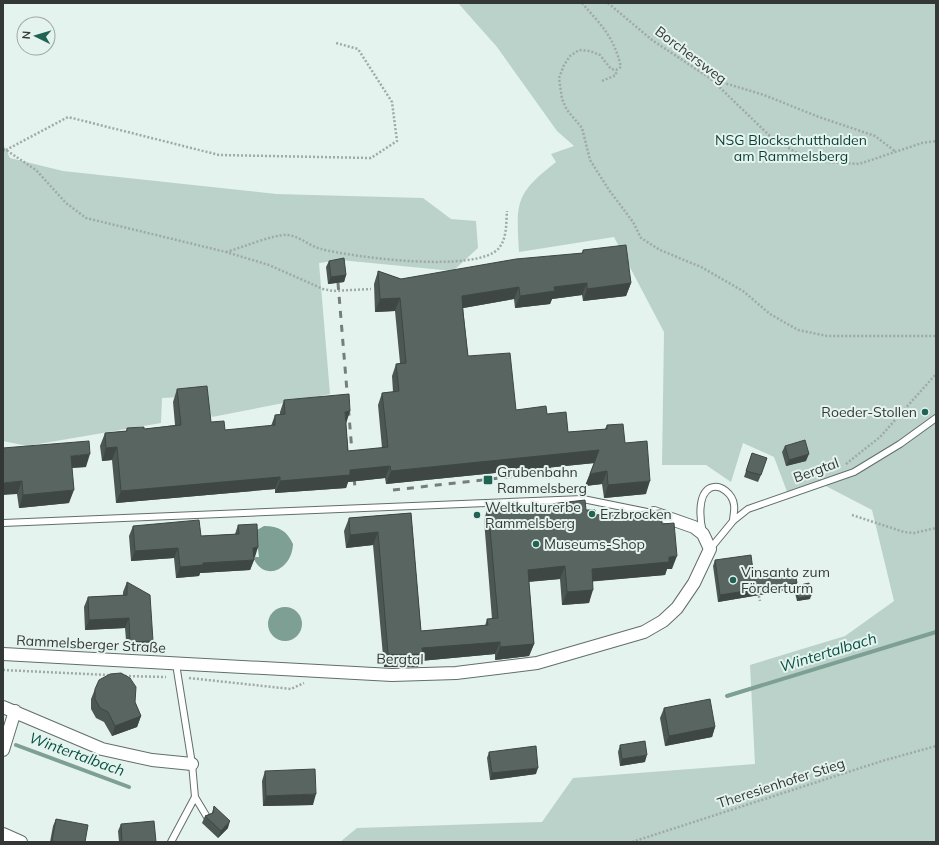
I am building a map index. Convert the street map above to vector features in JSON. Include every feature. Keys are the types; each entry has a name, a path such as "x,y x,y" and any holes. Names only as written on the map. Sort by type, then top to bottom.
{"street":[{"path":"654,513 686,523 703,534 710,549"},
{"name":"Bergtal","path":"176,664 392,675 456,673 537,663 620,640 644,632 662,622 677,608 694,583 710,549"},
{"name":"Rammelsberger Straße","path":"3,654 176,664"},
{"path":"3,707 102,749 152,760 192,764"},
{"path":"3,750 15,711"},
{"path":"3,834 21,842"}],"lane":[{"name":"Bergtal","path":"710,549 733,521 748,509 854,472 900,444 936,418"},
{"path":"703,534 699,520 700,510 705,493 709,488 715,487 723,489 730,495 734,505 733,521"},
{"path":"3,523 583,499 654,513"},
{"path":"176,664 192,764 195,797 208,817"},
{"path":"171,842 195,797"}],"path":[{"path":"582,3 600,22 617,50 621,67 616,70 616,75 612,78 602,81"},
{"name":"Borchersweg","path":"608,3 652,40 711,79 773,138 811,161 859,164 922,143 936,141"},
{"path":"4,150 68,117 219,155 371,158 397,141 392,102 358,49 336,43"},
{"path":"616,70 611,69 600,55 590,51 579,50 570,56 564,64 559,78 562,99 567,110 582,128 590,160 609,190 633,222 641,238 660,250 701,267 743,291 770,314 798,330 827,336 936,336"},
{"path":"711,79 764,95 819,117 876,136 896,152"},
{"path":"4,150 36,170 66,202 86,218 226,252 269,265 323,289 333,291 371,289"},
{"path":"226,252 287,235 318,248 336,253 401,261 460,261 488,256 498,249 506,236 507,211"},
{"path":"842,467 880,437 936,374"},
{"path":"852,515 904,532 914,533 936,528"},
{"path":"750,577 755,576 760,570"},
{"path":"755,576 756,582"},
{"path":"757,588 760,601"},
{"name":"Theresienhofer Stieg","path":"632,842 759,800 936,746"}],"green space":[{"name":"NSG Blockschutthalden am Rammelsberg","path":"458,3 936,3 936,842 340,842 357,828 542,822 573,778 755,764 750,665 845,636 894,601 872,510 822,484 789,497 774,457 743,443 731,482 706,465 662,465 664,332 614,237 519,252 519,210 525,191 556,162 551,154 574,146 557,131 497,47"},
{"path":"3,144 10,158 63,171 276,194 423,198 451,219 476,221 478,248 453,271 340,260 319,263 330,394 212,417 204,396 162,398 161,423 27,446 3,441"}],"shaded area":[{"path":"264,526 282,530 293,544 288,561 277,570 264,570 258,565 253,557 259,557 258,549 254,549 257,530"},
{"path":"282,607 288,607 297,612 301,618 301,630 297,636 288,641 282,641 273,636 268,627 268,621 273,612"}],"building":[{"path":"626,245 631,283 587,289 587,283 554,287 555,291 520,296 519,287 462,296 463,312 468,356 510,353 516,410 546,406 547,414 566,412 568,432 607,429 607,425 623,424 625,443 647,441 650,481 608,485 607,471 590,474 599,450 391,471 390,466 350,470 350,475 280,481 280,477 121,491 117,447 106,448 105,433 127,431 127,428 144,427 144,429 181,425 177,389 207,386 211,422 224,421 225,430 275,425 275,415 285,414 284,400 349,394 350,411 345,412 348,451 388,447 382,393 399,391 396,364 406,363 400,298 380,299 378,271 401,279 516,259 583,253 583,250"},
{"path":"344,258 346,275 331,277 329,261"},
{"path":"805,440 809,454 789,460 785,446"},
{"path":"89,441 90,454 71,456 74,490 23,495 22,481 3,483 3,448"},
{"path":"752,453 767,458 761,475 746,471"},
{"path":"585,500 586,510 595,510 595,515 661,510 662,524 674,523 677,556 669,557 669,562 592,569 593,590 567,592 565,566 528,570 534,644 500,647 500,642 422,648 423,654 388,654 378,532 350,535 349,518 411,513 421,631 488,625 487,619 498,618 488,507 524,504 524,507"},
{"path":"199,520 201,536 239,534 238,525 257,524 258,547 253,548 254,560 203,563 203,565 180,567 178,548 135,551 133,526"},
{"path":"751,555 754,578 795,572 797,583 720,595 715,560"},
{"path":"127,582 150,595 153,641 130,642 129,618 89,620 88,597 127,595"},
{"path":"809,583 811,596 798,598 796,586"},
{"path":"121,673 130,678 136,687 135,702 141,716 115,726 108,712 100,708 95,699 95,689 99,680 110,674"},
{"path":"710,699 715,727 669,736 664,708"},
{"path":"645,741 647,755 622,759 620,745"},
{"path":"536,746 538,768 492,773 489,752"},
{"path":"315,769 316,794 266,796 265,771"},
{"path":"214,806 230,821 221,831 205,816 213,813"},
{"path":"56,819 88,825 85,842 52,841"},
{"path":"154,821 156,842 122,842 121,824"}],"waterway":[{"name":"Wintertalbach","path":"727,696 936,632"},
{"name":"Wintertalbach","path":"16,745 129,787"}],"railway":[{"path":"338,283 355,488"},
{"path":"393,490 536,474 551,468"}],"place":[{"name":"Roeder-Stollen","path":"925,412"},
{"name":"Grubenbahn Rammelsberg","path":"488,480"},
{"name":"Erzbrocken","path":"592,514"},
{"name":"Weltkulturerbe Rammelsberg","path":"477,515"},
{"name":"Museums-Shop","path":"536,544"},
{"name":"Vinsanto zum Förderturm","path":"733,580"}]}
